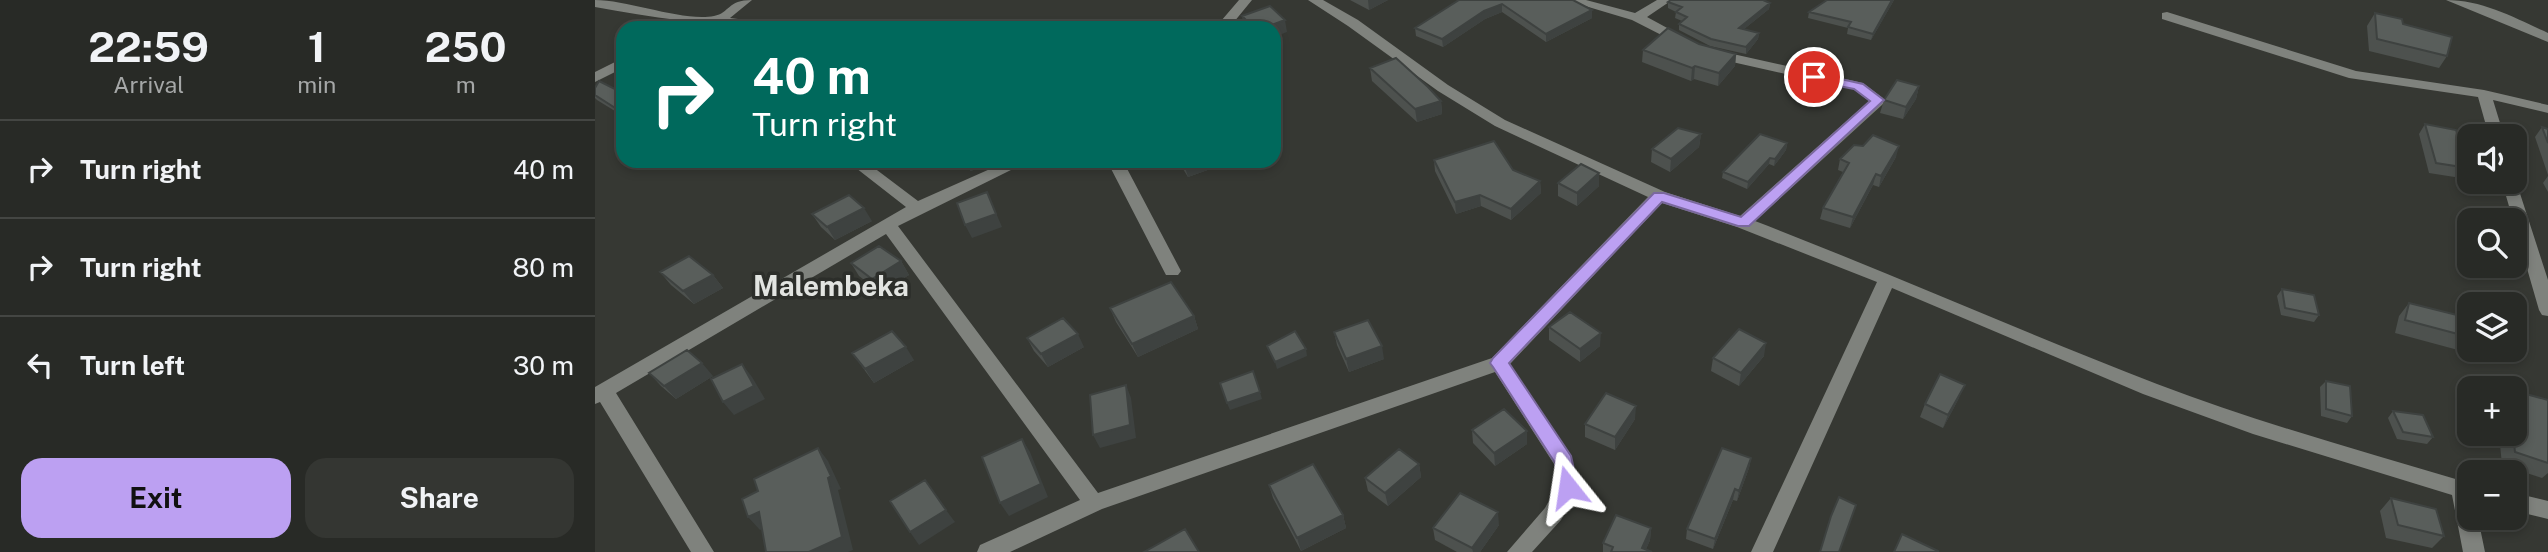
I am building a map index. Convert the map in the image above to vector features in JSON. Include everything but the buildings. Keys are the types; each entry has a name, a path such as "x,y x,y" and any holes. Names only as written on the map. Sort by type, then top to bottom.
{"street":[{"path":"718,20 746,0"},
{"path":"1228,21 1246,0"},
{"path":"1314,0 1353,23 1443,88 1500,123 1659,196 1743,223 1887,279 2150,389 2253,426 2457,489"},
{"path":"1571,0 1637,17 1705,51 1743,62 1859,86 1878,100 1743,223"},
{"path":"1637,17 1666,0"},
{"path":"2452,0 2485,5 2548,38"},
{"path":"595,3 681,18 725,21"},
{"path":"2167,16 2354,75 2484,94 2548,109"},
{"path":"677,21 681,18"},
{"path":"595,78 616,70"},
{"path":"2484,94 2493,124"},
{"path":"864,168 918,208"},
{"path":"703,552 599,394 918,208 1006,168"},
{"path":"1119,168 1172,271"},
{"path":"2514,194 2548,310"},
{"path":"988,552 1094,503 1499,363 1659,196"},
{"path":"889,226 1094,503"},
{"path":"1762,552 1887,279"},
{"path":"1499,363 1564,462 1568,487 1553,514 1518,552"},
{"path":"2527,505 2548,510"},
{"path":"2471,530 2474,552"}],"district":[{"name":"Malembeka","path":"831,285"}],"route":[{"path":"1568,487 1564,462 1499,363 1659,196 1743,223 1878,100 1859,86 1814,77"}]}
